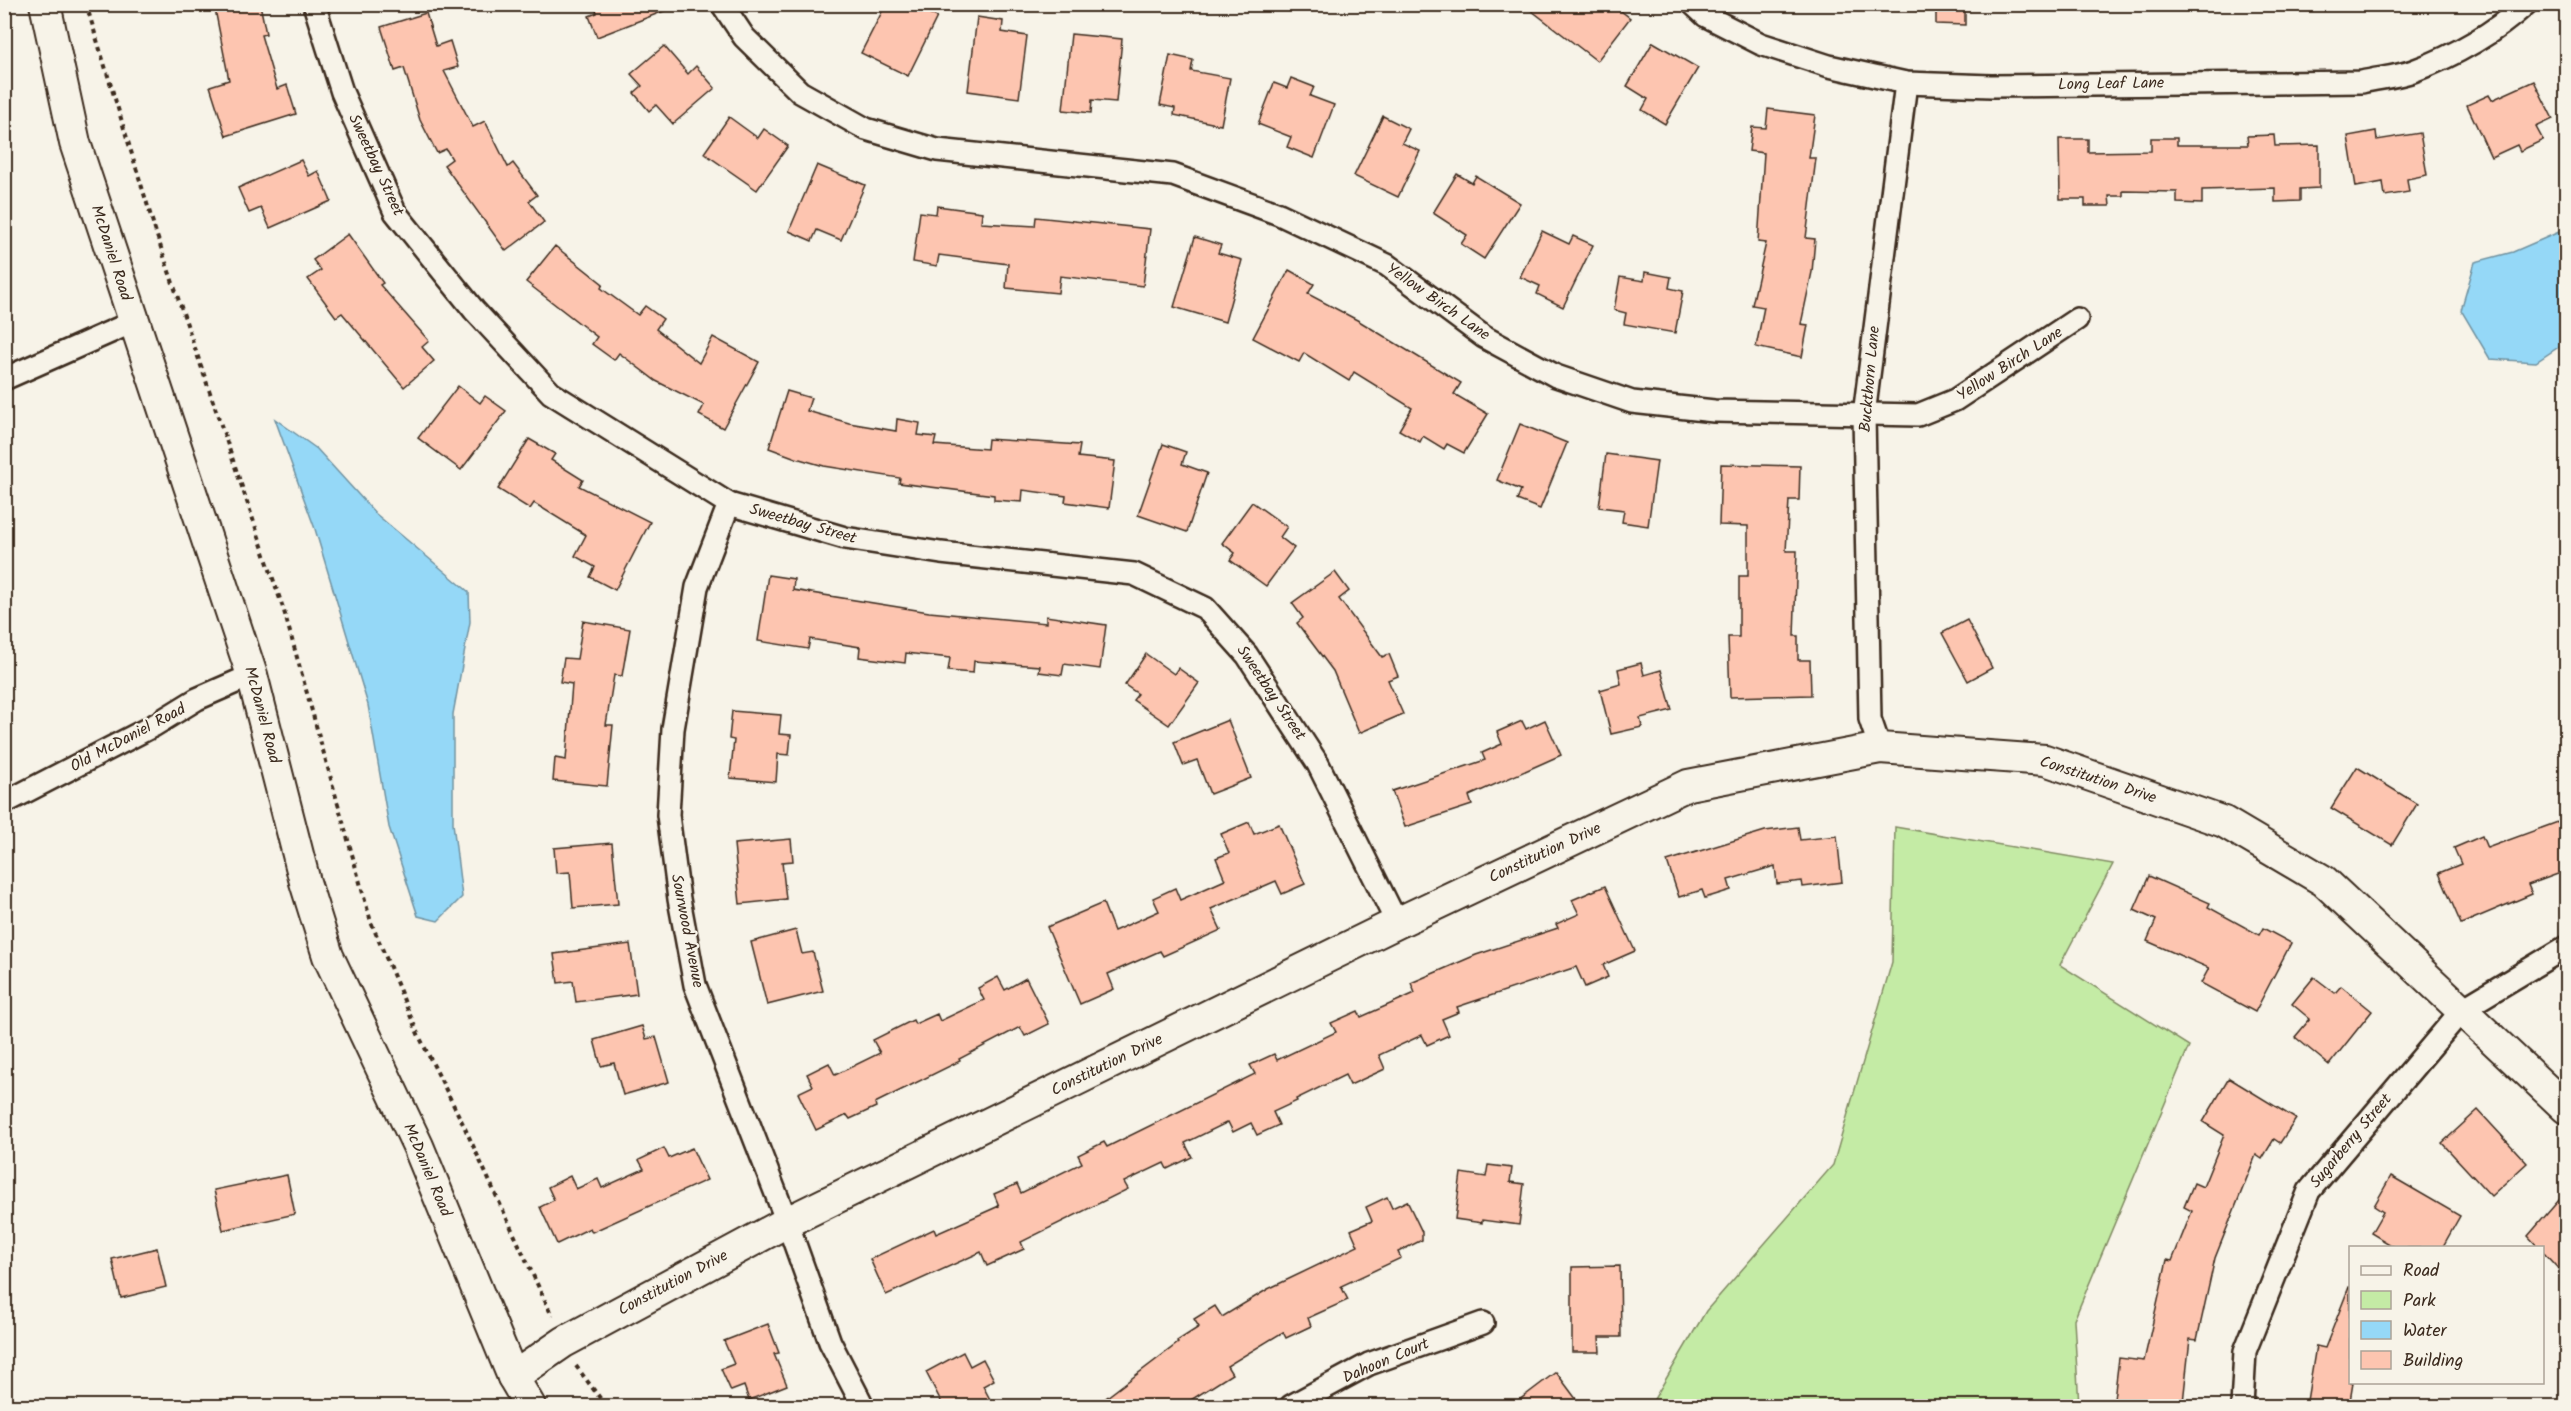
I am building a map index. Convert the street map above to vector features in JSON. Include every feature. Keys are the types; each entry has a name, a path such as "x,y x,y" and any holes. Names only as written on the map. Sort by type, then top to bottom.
{"street":[{"name":"McDaniel Road","path":"45,4 75,143 252,675 305,882 328,956 418,1146 513,1377 530,1407"},
{"name":"Sweetbay Street","path":"314,4 342,92 395,212 474,310 550,393 729,504 845,538 941,553 1134,574 1205,608 1247,655 1318,764 1397,923"},
{"name":"Yellow Birch Lane","path":"722,4 744,37 800,92 866,129 937,150 1173,175 1279,214 1387,265 1484,336 1556,376 1632,402 1714,411 1918,415 1955,400 2077,319"},
{"name":"Long Leaf Lane","path":"1693,4 1706,16 1761,44 1829,66 1906,83 1991,86 2362,82 2411,72 2462,50 2506,22 2526,4"},
{"name":"Buckthorn Lane","path":"1880,748 1870,719 1863,415 1906,83"},
{"path":"4,379 133,322"},
{"name":"Sourwood Avenue","path":"729,504 697,587 673,729 669,815 679,899 695,984 787,1222 830,1342 863,1407"},
{"name":"Old McDaniel Road","path":"4,803 153,726 197,699 252,675"},
{"name":"Constitution Drive","path":"513,1377 564,1342 787,1222 1397,923 1688,785 1880,748 2045,760 2224,822 2324,881 2566,1107"},
{"name":"Sugarberry Street","path":"2242,1407 2245,1351 2308,1191 2463,1009 2566,947"},
{"name":"Dahoon Court","path":"1291,1407 1369,1364 1483,1323"}],"path":[{"path":"86,4 156,233 287,621 371,922 418,1034 468,1133 564,1342 576,1365 606,1407"}],"green space":[{"path":"1895,827 2113,864 2060,965 2189,1046 2074,1320 2079,1406 1650,1406 1706,1311 1833,1165 1892,962"}],"water":[{"path":"2566,229 2566,342 2536,362 2490,359 2461,310 2475,262 2513,252"},
{"path":"275,419 317,449 376,514 469,592 470,622 453,714 453,823 462,897 438,921 418,916 389,827 368,705 315,529"}],"building":[{"path":"214,4 260,4 266,34 261,35 277,89 287,85 296,114 226,136 210,86 229,80"},
{"path":"594,4 676,4 677,6 597,37 589,16 597,13"},
{"path":"886,4 911,4 937,17 908,76 861,53"},
{"path":"1523,4 1612,4 1630,18 1597,61"},
{"path":"1936,4 1965,4 1965,25 1936,24"},
{"path":"426,13 436,46 450,41 458,67 444,71 473,127 485,121 508,167 513,163 537,195 529,201 544,222 506,251 444,165 452,159 446,149 437,153 420,120 404,68 395,71 381,27"},
{"path":"977,17 1003,21 1002,32 1027,36 1019,98 968,91"},
{"path":"1071,34 1122,39 1116,102 1092,100 1091,113 1063,110"},
{"path":"1653,42 1698,68 1665,124 1642,110 1648,99 1627,86"},
{"path":"664,46 688,74 696,66 715,88 673,124 656,105 649,111 634,93 642,86 631,74"},
{"path":"1170,55 1193,60 1191,71 1230,78 1221,125 1174,115 1175,108 1160,105"},
{"path":"1291,78 1314,87 1310,96 1334,105 1314,158 1287,147 1291,137 1258,124 1274,83 1287,88"},
{"path":"2534,81 2553,119 2536,127 2543,140 2520,151 2517,145 2491,157 2467,105 2489,95 2492,100"},
{"path":"1768,109 1815,115 1809,158 1816,158 1806,238 1815,239 1812,272 1801,324 1808,325 1802,357 1756,347 1764,307 1752,305 1766,243 1758,242 1764,153 1749,151 1752,127 1766,128"},
{"path":"1383,116 1409,129 1402,143 1420,151 1398,197 1354,176"},
{"path":"729,117 758,138 764,129 788,146 757,190 704,153"},
{"path":"2376,131 2377,140 2420,133 2427,175 2407,179 2409,192 2385,196 2383,182 2356,187 2348,136"},
{"path":"2274,135 2275,146 2319,145 2319,188 2300,189 2300,201 2275,202 2275,188 2202,190 2202,204 2177,203 2177,192 2123,191 2123,196 2109,196 2110,206 2085,206 2085,199 2060,199 2059,139 2088,139 2088,152 2151,151 2151,138 2177,138 2177,145 2248,145 2247,136"},
{"path":"301,160 309,176 318,171 331,201 270,228 261,208 249,213 238,188"},
{"path":"817,165 865,185 841,240 817,230 812,241 789,231"},
{"path":"1457,174 1472,183 1476,176 1520,203 1484,259 1461,244 1467,235 1433,213"},
{"path":"937,206 982,212 981,223 1035,226 1036,217 1150,229 1143,286 1060,276 1058,293 1006,288 1008,264 939,255 937,266 913,262 920,212 936,214"},
{"path":"1542,231 1569,244 1573,236 1593,245 1563,307 1537,294 1540,286 1520,277"},
{"path":"348,234 383,283 380,285 429,341 422,347 434,361 404,387 342,313 336,317 308,279 321,270 313,260"},
{"path":"1195,237 1221,245 1218,253 1242,260 1225,322 1174,307"},
{"path":"555,246 603,284 601,288 638,315 645,306 663,319 656,329 699,363 713,337 759,362 723,428 699,415 704,405 656,381 619,353 614,360 592,344 597,337 526,282"},
{"path":"1289,270 1314,284 1308,294 1359,321 1461,383 1454,394 1488,414 1464,453 1447,444 1444,449 1423,436 1420,442 1399,430 1412,408 1354,372 1349,381 1304,353 1299,362 1253,338"},
{"path":"1645,272 1671,277 1669,288 1683,291 1675,333 1624,324 1626,313 1614,310 1620,277 1644,281"},
{"path":"458,386 480,403 485,396 506,411 461,470 418,438"},
{"path":"787,391 811,398 807,411 849,423 896,431 897,419 920,423 918,435 936,437 934,445 987,449 988,439 1080,445 1078,457 1115,461 1109,508 1065,502 1066,496 1023,490 1022,502 994,500 994,495 899,483 900,478 824,466 796,458 769,448"},
{"path":"1520,424 1567,443 1540,509 1517,500 1521,490 1497,480"},
{"path":"529,439 555,454 551,460 583,480 579,486 650,522 615,590 590,577 595,567 575,556 586,535 534,503 530,509 498,489"},
{"path":"1163,444 1186,452 1182,464 1207,473 1187,532 1138,515"},
{"path":"1606,454 1657,461 1648,526 1622,522 1624,510 1599,507"},
{"path":"1721,464 1800,466 1799,500 1789,500 1786,551 1797,551 1794,636 1798,636 1798,660 1810,660 1811,695 1730,697 1728,637 1739,637 1739,576 1748,576 1748,526 1719,525"},
{"path":"1252,502 1287,527 1280,537 1294,548 1266,586 1230,560 1235,553 1222,543"},
{"path":"1335,572 1349,591 1339,599 1382,657 1389,654 1398,676 1388,680 1403,714 1359,733 1333,671 1297,623 1303,618 1292,603"},
{"path":"768,575 794,579 793,590 929,612 1046,623 1046,616 1106,625 1100,669 1064,664 1062,675 1039,672 1040,666 974,661 973,673 948,671 950,658 906,653 905,663 859,657 860,647 810,639 808,649 758,641"},
{"path":"1967,620 1992,668 1968,681 1942,633"},
{"path":"583,621 630,629 622,676 614,675 606,725 613,725 607,786 553,781 555,758 566,760 572,684 560,682 564,658 577,659"},
{"path":"1146,654 1174,674 1178,668 1199,683 1169,725 1133,700 1138,694 1125,685"},
{"path":"1641,663 1644,675 1661,670 1672,710 1640,718 1642,727 1611,734 1600,690 1621,684 1618,669"},
{"path":"732,711 781,715 779,734 791,735 789,755 778,754 776,782 730,778 734,740 729,739"},
{"path":"1228,720 1251,778 1210,794 1197,760 1183,765 1174,742"},
{"path":"1545,720 1561,755 1469,796 1472,805 1405,827 1392,791 1485,760 1482,753 1502,744 1497,732 1522,721 1526,729"},
{"path":"2357,767 2417,804 2392,845 2331,808"},
{"path":"2566,819 2566,871 2528,885 2532,894 2461,924 2439,873 2461,864 2454,848 2482,836 2487,848"},
{"path":"1249,822 1254,834 1279,824 1305,884 1282,894 1276,881 1211,909 1221,930 1163,956 1160,951 1108,974 1114,989 1080,1004 1047,927 1103,903 1114,931 1159,911 1153,898 1175,888 1180,900 1225,880 1216,858 1229,853 1221,834"},
{"path":"1798,827 1800,840 1837,836 1842,882 1803,887 1802,881 1777,884 1775,866 1728,880 1731,890 1705,898 1702,890 1679,897 1667,861 1765,831"},
{"path":"791,839 793,861 782,862 786,899 740,904 734,844"},
{"path":"612,843 618,904 573,908 570,872 556,873 554,848"},
{"path":"2149,876 2210,903 2208,907 2259,935 2263,928 2291,943 2255,1012 2201,983 2209,968 2147,941 2156,920 2134,910"},
{"path":"1605,886 1635,951 1603,965 1608,977 1585,987 1576,967 1457,1007 1459,1012 1442,1019 1449,1035 1427,1045 1422,1035 1379,1055 1385,1069 1350,1085 1345,1075 1296,1099 1297,1101 1273,1112 1279,1125 1257,1135 1251,1123 1233,1132 1228,1122 1185,1143 1192,1157 1167,1169 1164,1163 1124,1182 1128,1189 1021,1242 1024,1249 987,1266 981,1252 886,1295 870,1259 934,1229 936,1234 999,1206 994,1194 1017,1184 1021,1193 1082,1163 1078,1155 1104,1142 1107,1147 1255,1074 1250,1065 1274,1054 1277,1060 1336,1032 1331,1023 1358,1011 1361,1017 1415,993 1411,983 1476,955 1558,928 1556,924 1579,914 1572,900"},
{"path":"796,930 802,954 813,952 823,991 767,1005 751,942"},
{"path":"630,944 637,994 576,1002 573,981 558,983 554,954"},
{"path":"998,977 1005,990 1026,978 1049,1024 1025,1036 1020,1027 959,1059 960,1061 875,1103 876,1107 850,1119 847,1115 816,1130 798,1093 813,1086 807,1074 829,1063 835,1075 880,1053 873,1040 913,1020 915,1024 937,1014 940,1021 984,1000 978,988"},
{"path":"2314,977 2335,993 2341,986 2372,1011 2329,1065 2295,1037 2310,1019 2292,1004"},
{"path":"642,1026 646,1039 656,1037 669,1082 623,1095 614,1063 601,1066 594,1040"},
{"path":"2229,1078 2296,1119 2280,1143 2274,1139 2262,1159 2256,1155 2215,1258 2197,1340 2190,1339 2183,1402 2171,1401 2170,1407 2113,1407 2119,1358 2144,1361 2167,1260 2172,1261 2192,1211 2184,1207 2194,1183 2203,1187 2224,1135 2203,1122"},
{"path":"2478,1110 2527,1163 2491,1196 2442,1143"},
{"path":"664,1148 669,1158 692,1148 707,1180 592,1232 590,1228 557,1244 540,1207 554,1200 548,1187 570,1176 576,1189 598,1179 602,1188 644,1169 639,1160"},
{"path":"1488,1165 1512,1168 1510,1182 1524,1184 1519,1225 1455,1219 1461,1173 1486,1177"},
{"path":"287,1175 295,1214 223,1230 214,1190"},
{"path":"2391,1176 2460,1216 2443,1246 2393,1246 2371,1233 2383,1212 2374,1206"},
{"path":"2566,1192 2566,1277 2544,1253 2544,1246 2537,1246 2528,1236"},
{"path":"1387,1197 1392,1208 1407,1201 1422,1232 1422,1240 1398,1252 1401,1258 1341,1286 1348,1300 1308,1318 1311,1326 1286,1338 1283,1332 1227,1366 1232,1374 1180,1407 1094,1407 1178,1343 1177,1341 1199,1327 1194,1319 1215,1306 1222,1317 1268,1289 1358,1246 1351,1230 1372,1221 1366,1207"},
{"path":"157,1248 166,1287 121,1298 112,1259"},
{"path":"1620,1266 1621,1337 1599,1337 1600,1352 1572,1352 1572,1267"},
{"path":"2349,1287 2349,1384 2353,1384 2349,1407 2306,1407 2316,1346 2325,1348"},
{"path":"768,1324 779,1353 774,1354 787,1385 749,1400 744,1386 731,1391 721,1369 734,1364 724,1341"},
{"path":"963,1352 970,1366 983,1359 994,1380 983,1386 994,1407 944,1407 926,1372"},
{"path":"1556,1372 1582,1407 1510,1407"}]}
